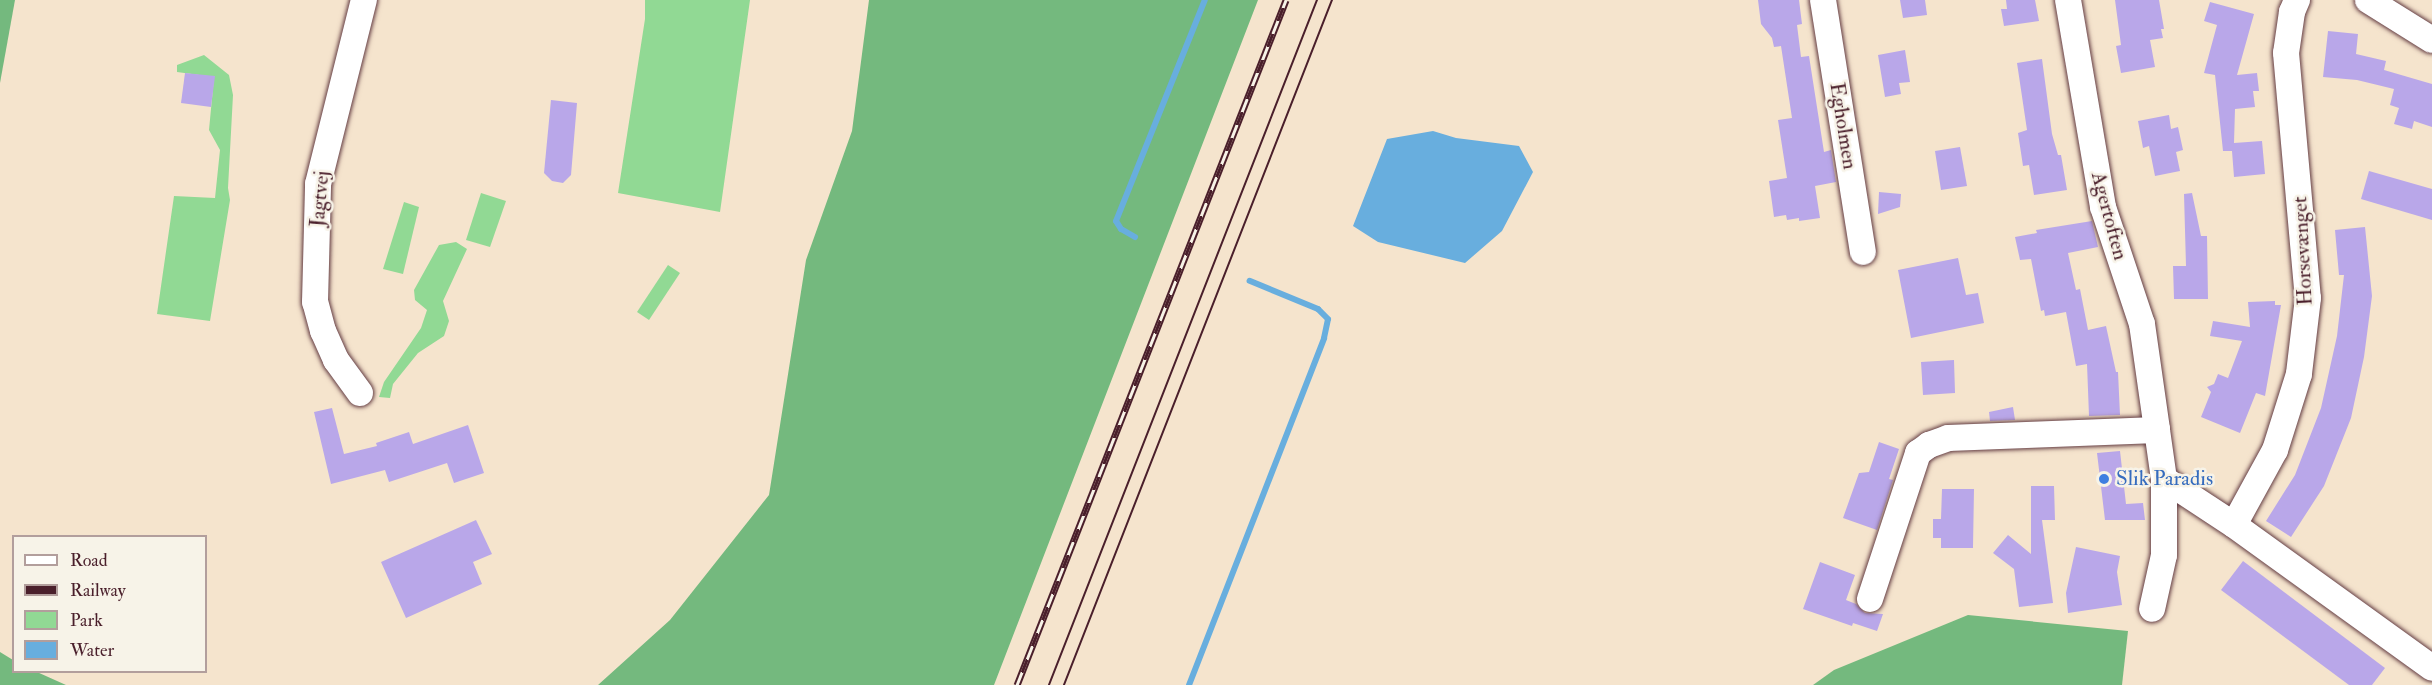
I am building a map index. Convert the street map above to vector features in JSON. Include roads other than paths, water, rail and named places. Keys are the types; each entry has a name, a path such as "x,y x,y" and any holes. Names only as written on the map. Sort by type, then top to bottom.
{"street":[{"name":"Jagtvej","path":"360,393 336,360 323,331 315,302 318,184 364,0"},
{"name":"Egholmen","path":"1823,0 1863,252"},
{"name":"Agertoften","path":"2068,0 2103,207 2142,324 2157,430 2163,479 2164,555 2151,609"},
{"name":"Horsevænget","path":"2234,525 2275,450 2299,374 2308,298 2286,53 2292,12 2297,0"},
{"path":"2368,0 2432,40"},
{"path":"1870,599 1918,453 1929,445 1948,438 2157,430"},
{"path":"2163,479 2234,525 2432,668"}],"water":[{"path":"1433,131 1456,138 1519,146 1533,172 1502,231 1465,263 1378,242 1353,226 1387,139"}],"waterway":[{"path":"1135,237 1121,229 1116,221 1205,0"},
{"path":"1189,685 1324,338 1328,319 1318,309 1250,281"}],"tram line":[{"path":"1049,685 1317,0"},
{"path":"1064,685 1332,0"}],"railway":[{"path":"1017,685 1286,0"}],"place":[{"name":"Slik Paradis","path":"2104,479"}]}
